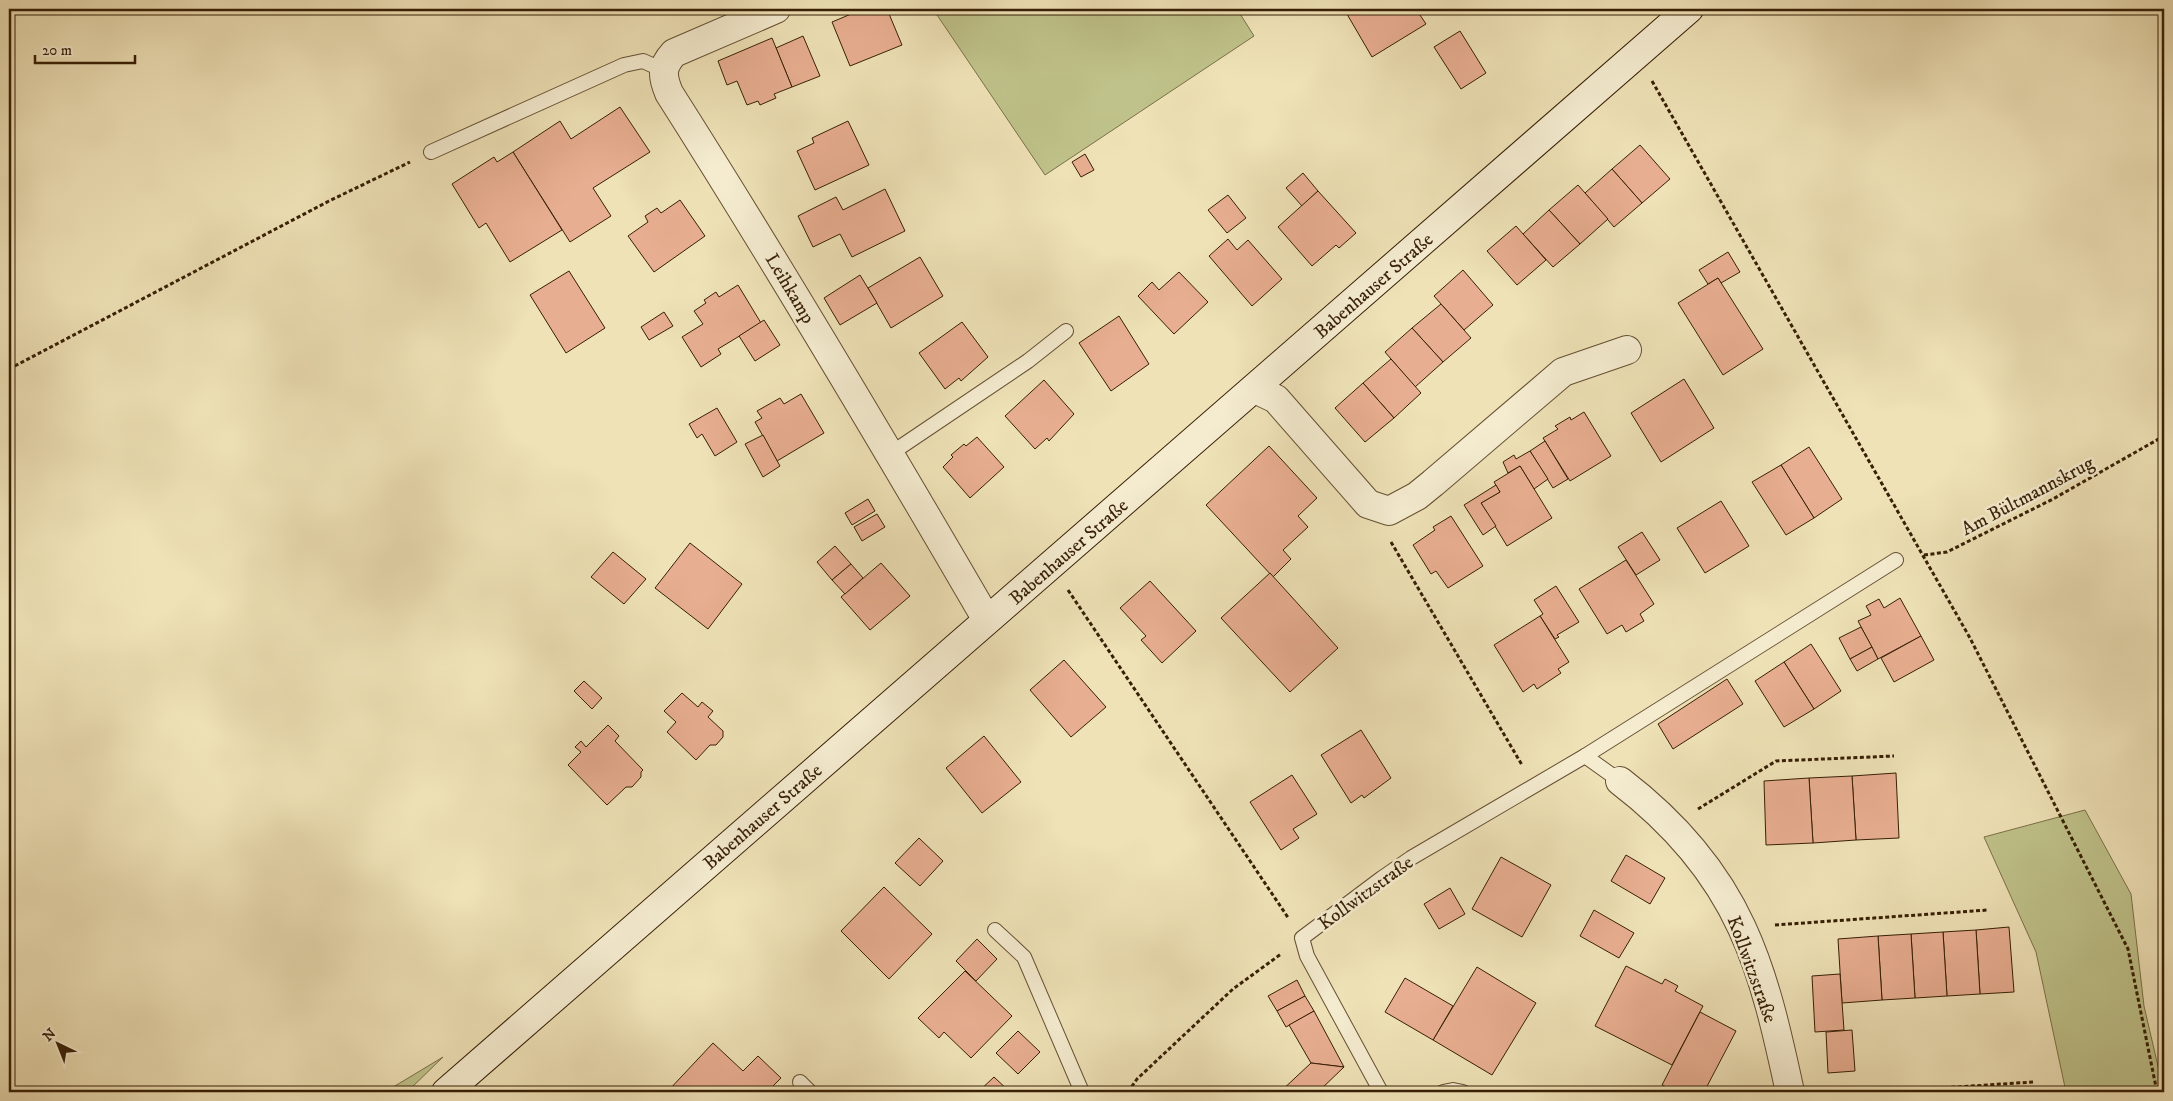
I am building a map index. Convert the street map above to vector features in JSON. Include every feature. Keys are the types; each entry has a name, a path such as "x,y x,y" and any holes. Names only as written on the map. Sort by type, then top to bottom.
{"main road":[{"path":"663,70 667,61 684,48 776,9"},
{"name":"Babenhauser Straße","path":"446,1092 1255,389 1636,54 1690,9"},
{"name":"Leihkamp","path":"663,70 663,79 669,93 784,278 987,620"},
{"path":"1255,389 1276,399 1368,504 1389,511 1417,496 1563,372 1626,350"},
{"name":"Kollwitzstraße","path":"1620,781 1672,825 1689,844 1714,880 1742,928 1767,998 1790,1092"}],"lane":[{"path":"431,152 635,61 643,61 663,70"},
{"path":"890,454 1028,361 1066,330"},
{"name":"Kollwitzstraße","path":"1302,938 1389,873 1584,756 1896,560"},
{"name":"Kollwitzstraße","path":"1584,756 1620,781"},
{"path":"995,930 1024,957 1082,1092"},
{"path":"1302,938 1307,956 1380,1092"},
{"path":"1443,1092 1453,1090 1463,1092"}],"path":[{"path":"1636,54 1970,638 2128,949 2157,1092"},
{"path":"9,369 329,201 431,152"},
{"name":"Am Bültmannskrug","path":"1896,560 1947,552 2053,498 2164,436"},
{"path":"1389,511 1384,529 1534,786"},
{"path":"1051,565 1302,938 1233,989 1137,1079 1128,1092"},
{"path":"1672,825 1776,760 1894,756"},
{"path":"1742,928 1988,910"},
{"path":"1880,1092 2033,1082"}],"green space":[{"path":"933,9 1237,9 1254,36 1045,175"},
{"path":"2085,810 2131,894 2144,1006 2164,1092 2066,1092 2036,952 1984,837"},
{"path":"443,1057 407,1092 385,1092"}],"building":[{"path":"863,9 887,9 902,45 850,66 832,22"},
{"path":"1344,9 1416,9 1426,24 1372,57"},
{"path":"1460,31 1486,73 1461,89 1434,47"},
{"path":"803,36 820,76 792,87 776,48"},
{"path":"772,38 792,87 774,94 776,98 760,105 758,101 747,105 737,81 727,85 718,61"},
{"path":"620,107 650,152 593,188 611,216 570,242 513,152 560,121 571,139"},
{"path":"848,121 869,165 815,190 797,151 814,143 812,138"},
{"path":"1640,145 1670,179 1642,203 1612,169"},
{"path":"513,152 562,230 510,262 486,223 479,228 452,184 494,157 497,162"},
{"path":"1085,154 1094,170 1081,177 1072,162"},
{"path":"1612,169 1642,203 1614,227 1585,193"},
{"path":"1303,173 1318,191 1302,206 1286,188"},
{"path":"1578,185 1608,219 1580,244 1549,210"},
{"path":"885,189 905,231 852,257 840,234 813,247 798,216 836,197 843,210"},
{"path":"1318,191 1356,233 1339,248 1336,245 1312,266 1278,227"},
{"path":"1228,195 1246,218 1227,233 1208,210"},
{"path":"680,200 705,236 654,272 628,236 648,222 645,216 657,208 661,213"},
{"path":"1549,210 1580,244 1553,267 1523,234"},
{"path":"1516,226 1546,260 1517,285 1487,251"},
{"path":"1228,239 1237,250 1248,240 1282,279 1252,306 1209,256"},
{"path":"1728,252 1740,272 1721,283 1718,278 1708,284 1699,270"},
{"path":"920,257 943,296 891,328 868,288"},
{"path":"1463,270 1493,305 1464,330 1434,296"},
{"path":"569,271 605,328 566,353 530,295"},
{"path":"1179,272 1208,302 1174,334 1138,296 1152,282 1159,290"},
{"path":"860,275 877,303 840,325 824,298"},
{"path":"1718,278 1763,349 1723,375 1678,303"},
{"path":"738,285 761,323 718,349 721,354 701,367 682,337 703,324 694,311 706,303 704,300 716,292 719,297"},
{"path":"1441,304 1471,338 1443,362 1412,328"},
{"path":"664,312 673,326 649,340 641,327"},
{"path":"1119,316 1149,364 1111,391 1079,343"},
{"path":"764,320 780,345 755,361 739,336"},
{"path":"962,322 988,357 961,381 959,378 945,389 919,353"},
{"path":"1412,328 1443,362 1415,387 1385,352"},
{"path":"1391,359 1421,393 1394,418 1363,383"},
{"path":"1684,379 1714,428 1661,462 1631,413"},
{"path":"1044,380 1074,414 1049,441 1047,438 1035,449 1005,416"},
{"path":"1363,383 1394,418 1365,442 1335,408"},
{"path":"801,394 824,433 777,461 755,422 762,418 757,411 780,398 784,404"},
{"path":"717,408 737,442 715,456 702,434 697,438 689,424"},
{"path":"1584,412 1611,456 1570,481 1543,438 1558,429 1555,426 1570,417 1571,420"},
{"path":"763,435 780,466 763,477 745,444"},
{"path":"977,437 1004,467 970,498 943,467 953,457 951,455 964,444 966,446"},
{"path":"1545,441 1568,479 1553,488 1530,451"},
{"path":"1269,446 1317,498 1298,516 1308,527 1283,550 1291,559 1273,577 1206,505"},
{"path":"1809,447 1842,499 1814,518 1781,465"},
{"path":"1530,451 1548,479 1534,489 1520,466 1508,473 1503,462 1514,455 1516,459"},
{"path":"1781,465 1814,518 1786,535 1752,482"},
{"path":"1520,466 1552,518 1507,546 1481,503 1500,492 1494,482"},
{"path":"1496,485 1500,492 1481,503 1496,526 1483,535 1464,505"},
{"path":"868,499 875,511 852,525 845,513"},
{"path":"1721,501 1749,546 1705,573 1677,528"},
{"path":"877,514 885,527 862,541 854,527"},
{"path":"1451,516 1483,566 1448,588 1436,571 1431,574 1413,545 1435,530 1433,527"},
{"path":"1642,532 1660,560 1636,575 1618,547"},
{"path":"690,543 742,584 708,629 655,588"},
{"path":"835,546 851,564 832,580 817,562"},
{"path":"613,552 646,579 624,604 591,577"},
{"path":"1626,560 1654,604 1640,614 1644,621 1626,632 1622,625 1607,634 1579,589"},
{"path":"881,563 910,596 870,630 841,597"},
{"path":"851,564 863,578 845,594 832,580"},
{"path":"1270,573 1338,648 1290,692 1221,618"},
{"path":"1150,581 1196,631 1162,663 1141,640 1146,636 1120,608"},
{"path":"1556,586 1579,622 1557,635 1559,637 1555,639 1540,616 1543,614 1534,600"},
{"path":"1900,598 1921,636 1878,659 1858,621 1871,615 1866,606 1879,599 1884,608"},
{"path":"1540,616 1569,662 1558,669 1561,673 1537,689 1534,684 1523,692 1494,645"},
{"path":"1861,627 1872,647 1850,659 1839,638"},
{"path":"1921,636 1934,660 1894,682 1881,658"},
{"path":"1811,644 1841,691 1814,709 1784,662"},
{"path":"1872,647 1878,659 1857,671 1850,659"},
{"path":"1064,660 1106,707 1071,737 1030,690"},
{"path":"1784,662 1814,709 1784,727 1755,681"},
{"path":"1727,679 1743,704 1673,749 1658,724"},
{"path":"584,681 602,698 592,709 574,691"},
{"path":"682,693 698,707 702,702 713,711 708,717 723,731 723,737 716,745 710,745 696,760 667,732 676,722 664,711"},
{"path":"608,725 619,736 615,741 643,770 641,777 632,787 626,787 607,805 568,765 581,752 575,747 581,741 586,747"},
{"path":"1361,730 1391,778 1364,798 1362,795 1351,803 1321,755"},
{"path":"984,736 1021,782 982,813 946,768"},
{"path":"1896,773 1899,838 1856,840 1852,776"},
{"path":"1292,775 1317,814 1293,829 1299,838 1281,850 1250,802"},
{"path":"1852,776 1856,840 1813,843 1809,778"},
{"path":"1809,778 1813,843 1766,845 1764,781"},
{"path":"919,838 943,861 920,886 895,863"},
{"path":"1626,855 1665,878 1650,904 1611,881"},
{"path":"1501,857 1551,885 1522,937 1472,909"},
{"path":"884,887 932,934 889,979 841,931"},
{"path":"1450,888 1465,914 1439,929 1424,904"},
{"path":"1594,910 1634,933 1619,958 1580,936"},
{"path":"2009,927 2014,992 1980,994 1976,930"},
{"path":"1976,930 1980,994 1947,996 1943,932"},
{"path":"1943,932 1947,996 1915,998 1911,934"},
{"path":"1911,934 1915,998 1882,1000 1878,936"},
{"path":"1878,936 1882,1000 1842,1003 1838,939"},
{"path":"977,939 997,959 976,981 956,961"},
{"path":"1626,966 1662,984 1665,979 1678,986 1675,991 1703,1006 1672,1065 1595,1026"},
{"path":"1477,967 1536,1003 1492,1075 1433,1040"},
{"path":"965,971 1012,1016 971,1058 944,1032 939,1038 918,1018"},
{"path":"1840,974 1844,1030 1815,1032 1812,976"},
{"path":"1405,978 1453,1006 1433,1040 1385,1012"},
{"path":"1297,980 1305,996 1277,1011 1268,996"},
{"path":"1305,996 1314,1011 1286,1027 1277,1011"},
{"path":"1314,1011 1344,1067 1311,1063 1289,1025"},
{"path":"1700,1012 1736,1031 1704,1092 1676,1092 1662,1085"},
{"path":"1852,1030 1855,1071 1828,1073 1826,1032"},
{"path":"1018,1031 1040,1052 1018,1074 996,1053"},
{"path":"713,1043 743,1071 758,1056 781,1078 767,1092 667,1092"},
{"path":"1311,1063 1344,1067 1318,1092 1280,1092"},
{"path":"994,1077 1010,1092 978,1092"}]}
